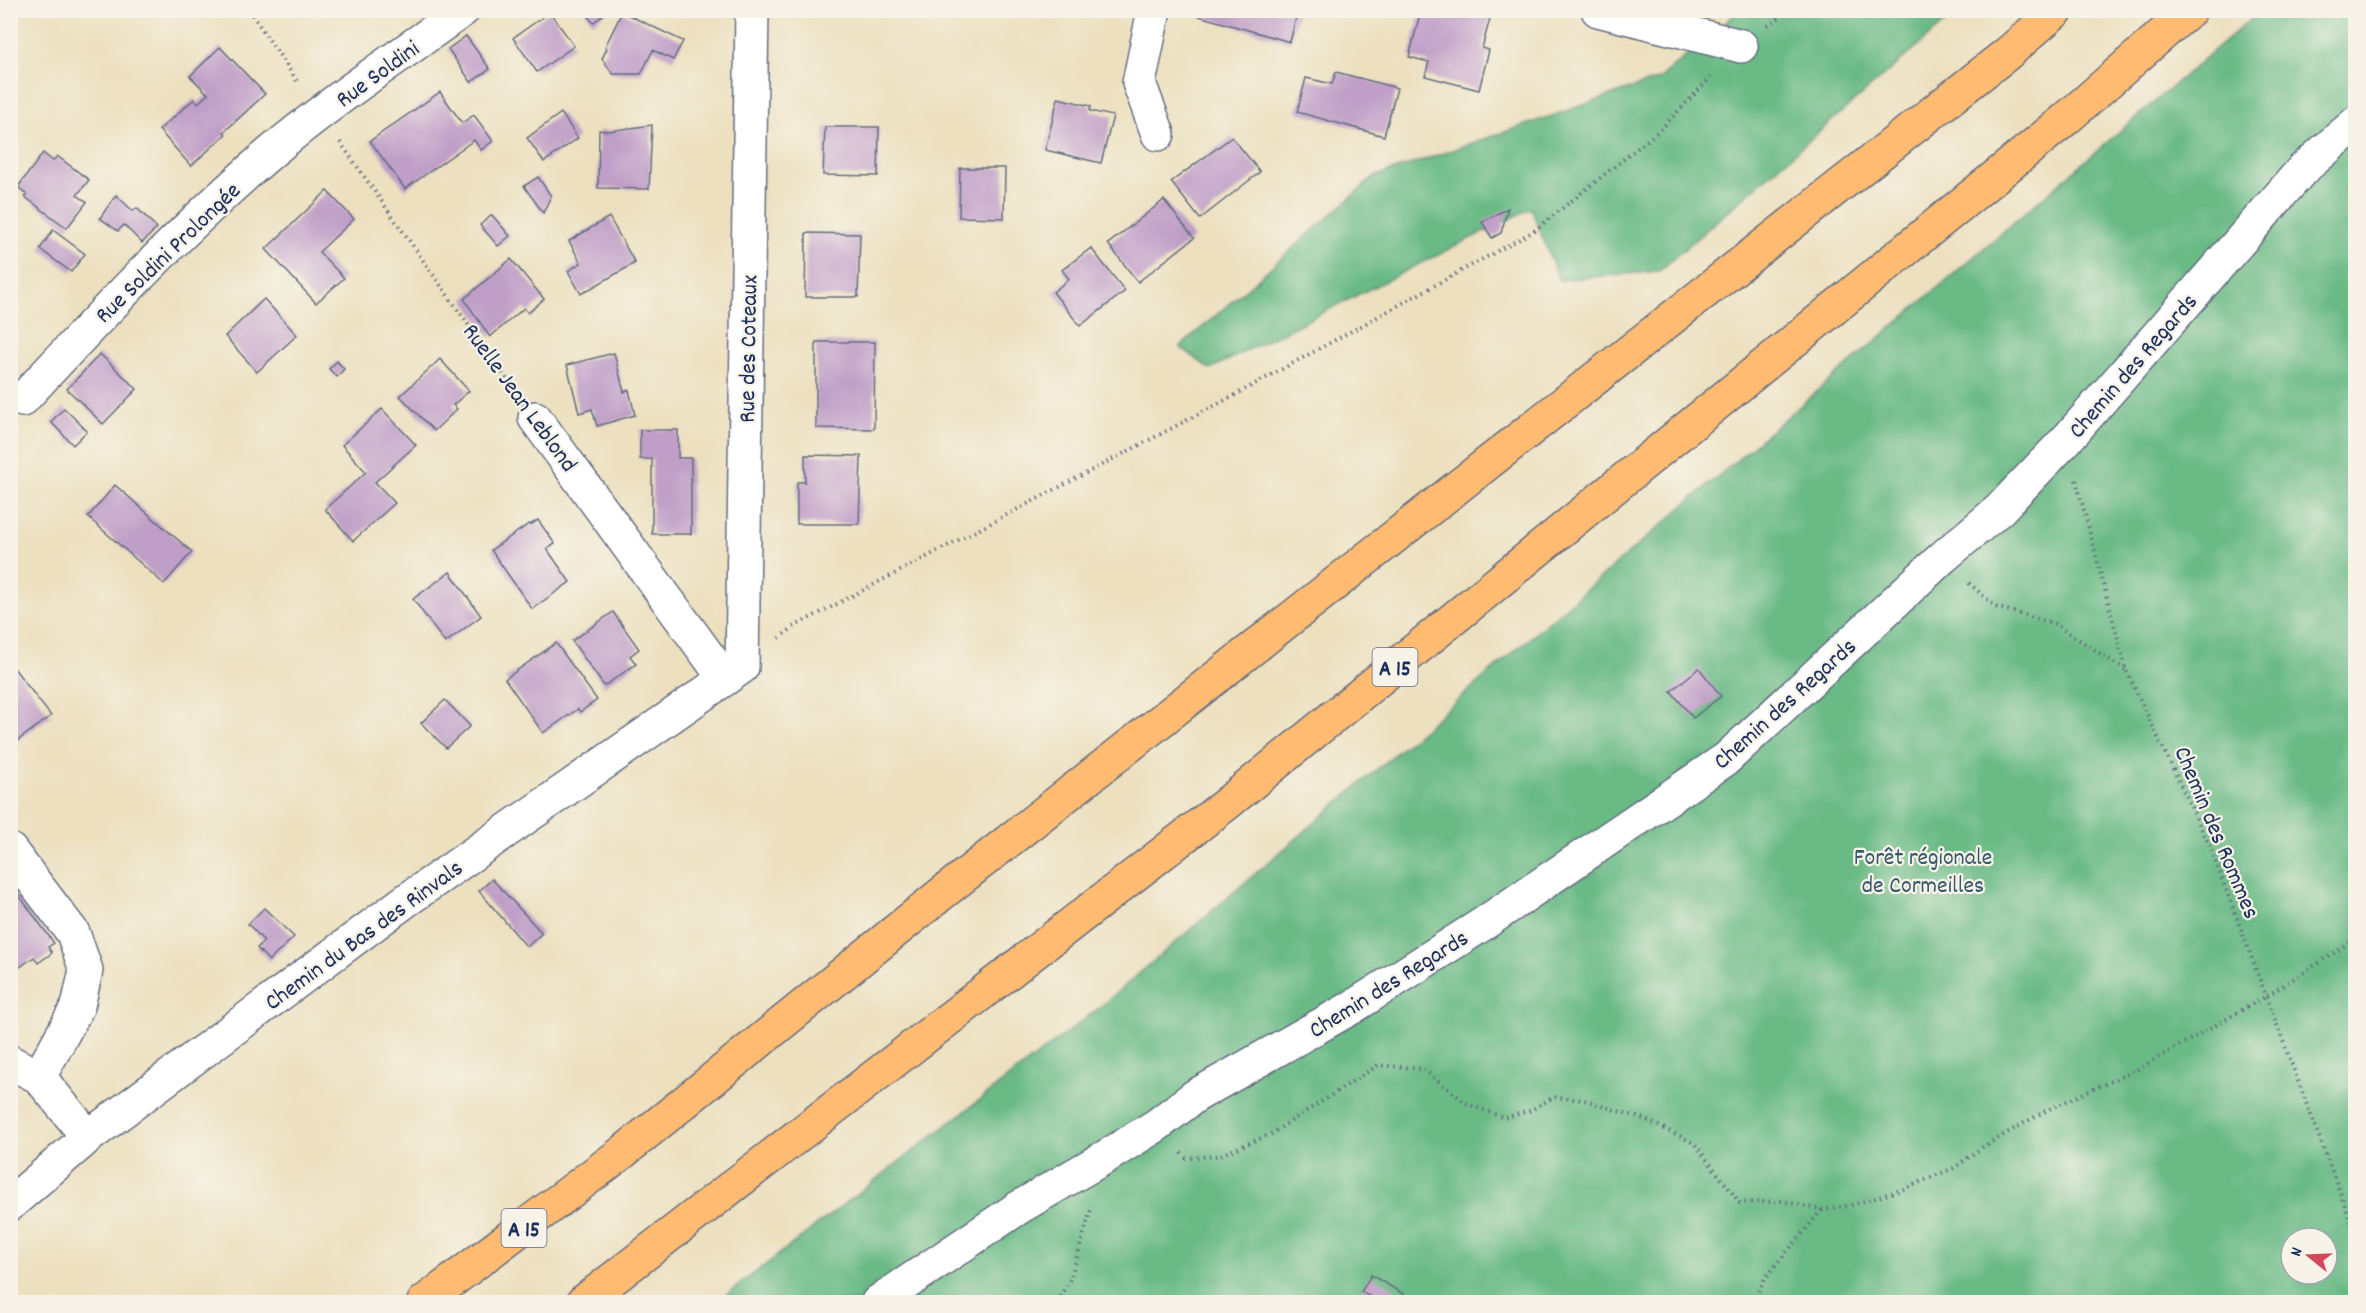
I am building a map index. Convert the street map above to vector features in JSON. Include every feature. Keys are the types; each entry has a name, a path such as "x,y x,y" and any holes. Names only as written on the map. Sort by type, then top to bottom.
{"highway":[{"name":"A 15","path":"424,1302 623,1152 940,895 2007,53 2057,10"},
{"name":"A 15","path":"583,1302 1225,805 2067,117 2190,10"}],"street":[{"name":"Rue Soldini","path":"320,114 463,10"},
{"name":"Rue des Coteaux","path":"734,673 752,10"},
{"path":"1154,10 1139,82 1158,134"},
{"path":"1598,10 1741,46"},
{"name":"Rue Soldini Prolongée","path":"22,400 122,294 269,154 320,114"},
{"name":"Chemin des Regards","path":"878,1302 1018,1208 1157,1125 1196,1096 1351,1008 1464,936 1726,759 1943,557 1999,510 2068,438 2302,170 2355,123"},
{"name":"Ruelle Jean Leblond","path":"535,418 734,673"},
{"name":"Chemin du Bas des Rinvals","path":"10,1204 88,1137 404,902 734,673"},
{"path":"10,850 73,933 86,970 78,1006 25,1069 88,1137"}],"path":[{"name":"Ruelle Jean Leblond","path":"249,10 535,418"},
{"path":"734,673 795,626 1223,402 1534,231 1659,130 1741,46"},
{"name":"Chemin des Rommes","path":"2068,438 2073,469 2126,670 2210,847 2355,1235"},
{"path":"1943,557 1996,607 2053,623 2126,670"},
{"path":"1157,1125 1186,1158 1218,1156 1271,1134 1378,1065 1423,1070 1466,1103 1504,1118 1528,1111 1554,1098 1584,1100 1644,1119 1694,1143 1740,1203 1783,1201 1822,1210 1901,1190 1954,1168 1984,1146 2047,1110 2138,1069 2265,997 2355,939"},
{"path":"1058,1302 1071,1277 1107,1156"},
{"path":"1753,1302 1765,1278 1822,1210"}],"green space":[{"path":"1739,11 1958,11 1659,271 1559,280 1531,208 1210,369 1180,347 1374,177 1659,79"},
{"name":"Forêt régionale de Cormeilles","path":"2260,11 2355,11 2355,1302 717,1302 1099,1008"}],"building":[{"path":"584,10 609,10 593,23"},
{"path":"1182,10 1298,10 1290,42 1181,11"},
{"path":"1421,10 1492,11 1482,48 1489,50 1479,90 1425,76 1429,62 1409,57"},
{"path":"550,12 574,46 537,72 513,38"},
{"path":"622,12 683,41 673,60 653,50 641,74 613,74 602,59 607,48 605,47"},
{"path":"466,36 490,69 471,82 448,49"},
{"path":"220,47 265,94 191,166 159,130 194,99 198,103 208,94 190,76"},
{"path":"1336,72 1397,88 1384,136 1297,112 1306,78 1332,84"},
{"path":"440,92 462,123 474,115 493,141 481,150 474,140 405,189 370,141"},
{"path":"1058,98 1091,106 1090,111 1113,116 1101,163 1045,150"},
{"path":"561,113 578,138 544,162 527,138"},
{"path":"652,125 649,189 598,188 599,130 608,131"},
{"path":"825,127 879,127 878,176 823,175"},
{"path":"1232,137 1260,172 1200,219 1171,182"},
{"path":"43,153 53,161 57,156 89,180 77,195 87,202 67,228 25,197 27,195 18,187"},
{"path":"960,168 1005,168 1004,218 959,217"},
{"path":"538,177 551,196 543,213 524,186"},
{"path":"327,191 354,219 319,252 344,278 316,303 266,249"},
{"path":"116,195 133,211 137,208 157,228 142,243 124,225 118,231 100,218"},
{"path":"1164,200 1194,238 1138,282 1108,244"},
{"path":"1508,208 1501,233 1492,238 1482,222"},
{"path":"492,215 510,236 498,246 480,225"},
{"path":"609,217 635,263 581,294 568,271 581,263 569,241"},
{"path":"53,230 85,254 71,272 40,249"},
{"path":"806,233 860,234 858,297 805,297"},
{"path":"1091,248 1125,291 1080,326 1053,292 1069,279 1062,270"},
{"path":"511,259 544,299 528,313 524,308 490,337 464,299"},
{"path":"264,299 297,335 257,372 225,336"},
{"path":"816,342 875,342 874,429 816,428"},
{"path":"614,353 624,392 629,390 635,415 597,426 592,409 579,413 567,365"},
{"path":"100,354 137,389 103,424 67,389"},
{"path":"440,359 469,391 453,405 457,409 434,431 400,396"},
{"path":"337,361 344,369 337,377 329,369"},
{"path":"64,408 87,431 73,445 51,422"},
{"path":"382,409 416,445 375,482 395,503 353,541 325,509 366,472 342,445"},
{"path":"640,430 678,430 678,458 691,458 691,534 652,534 652,459 640,459"},
{"path":"805,455 861,456 859,524 797,524 797,482 805,482"},
{"path":"115,485 192,552 164,584 88,517"},
{"path":"538,520 555,544 547,549 570,582 532,609 491,550"},
{"path":"450,572 481,616 445,643 413,599"},
{"path":"613,612 639,649 630,656 636,664 604,686 572,641"},
{"path":"556,643 597,700 580,712 578,709 543,733 505,679"},
{"path":"10,663 51,716 10,746"},
{"path":"1699,668 1721,696 1693,718 1671,691"},
{"path":"445,700 470,726 446,748 421,723"},
{"path":"492,879 542,933 527,947 479,891"},
{"path":"10,883 54,943 48,947 52,953 38,963 34,957 10,974"},
{"path":"264,908 294,937 269,961 257,948 264,941 248,924"},
{"path":"1371,1275 1417,1302 1380,1302 1361,1292"}]}
